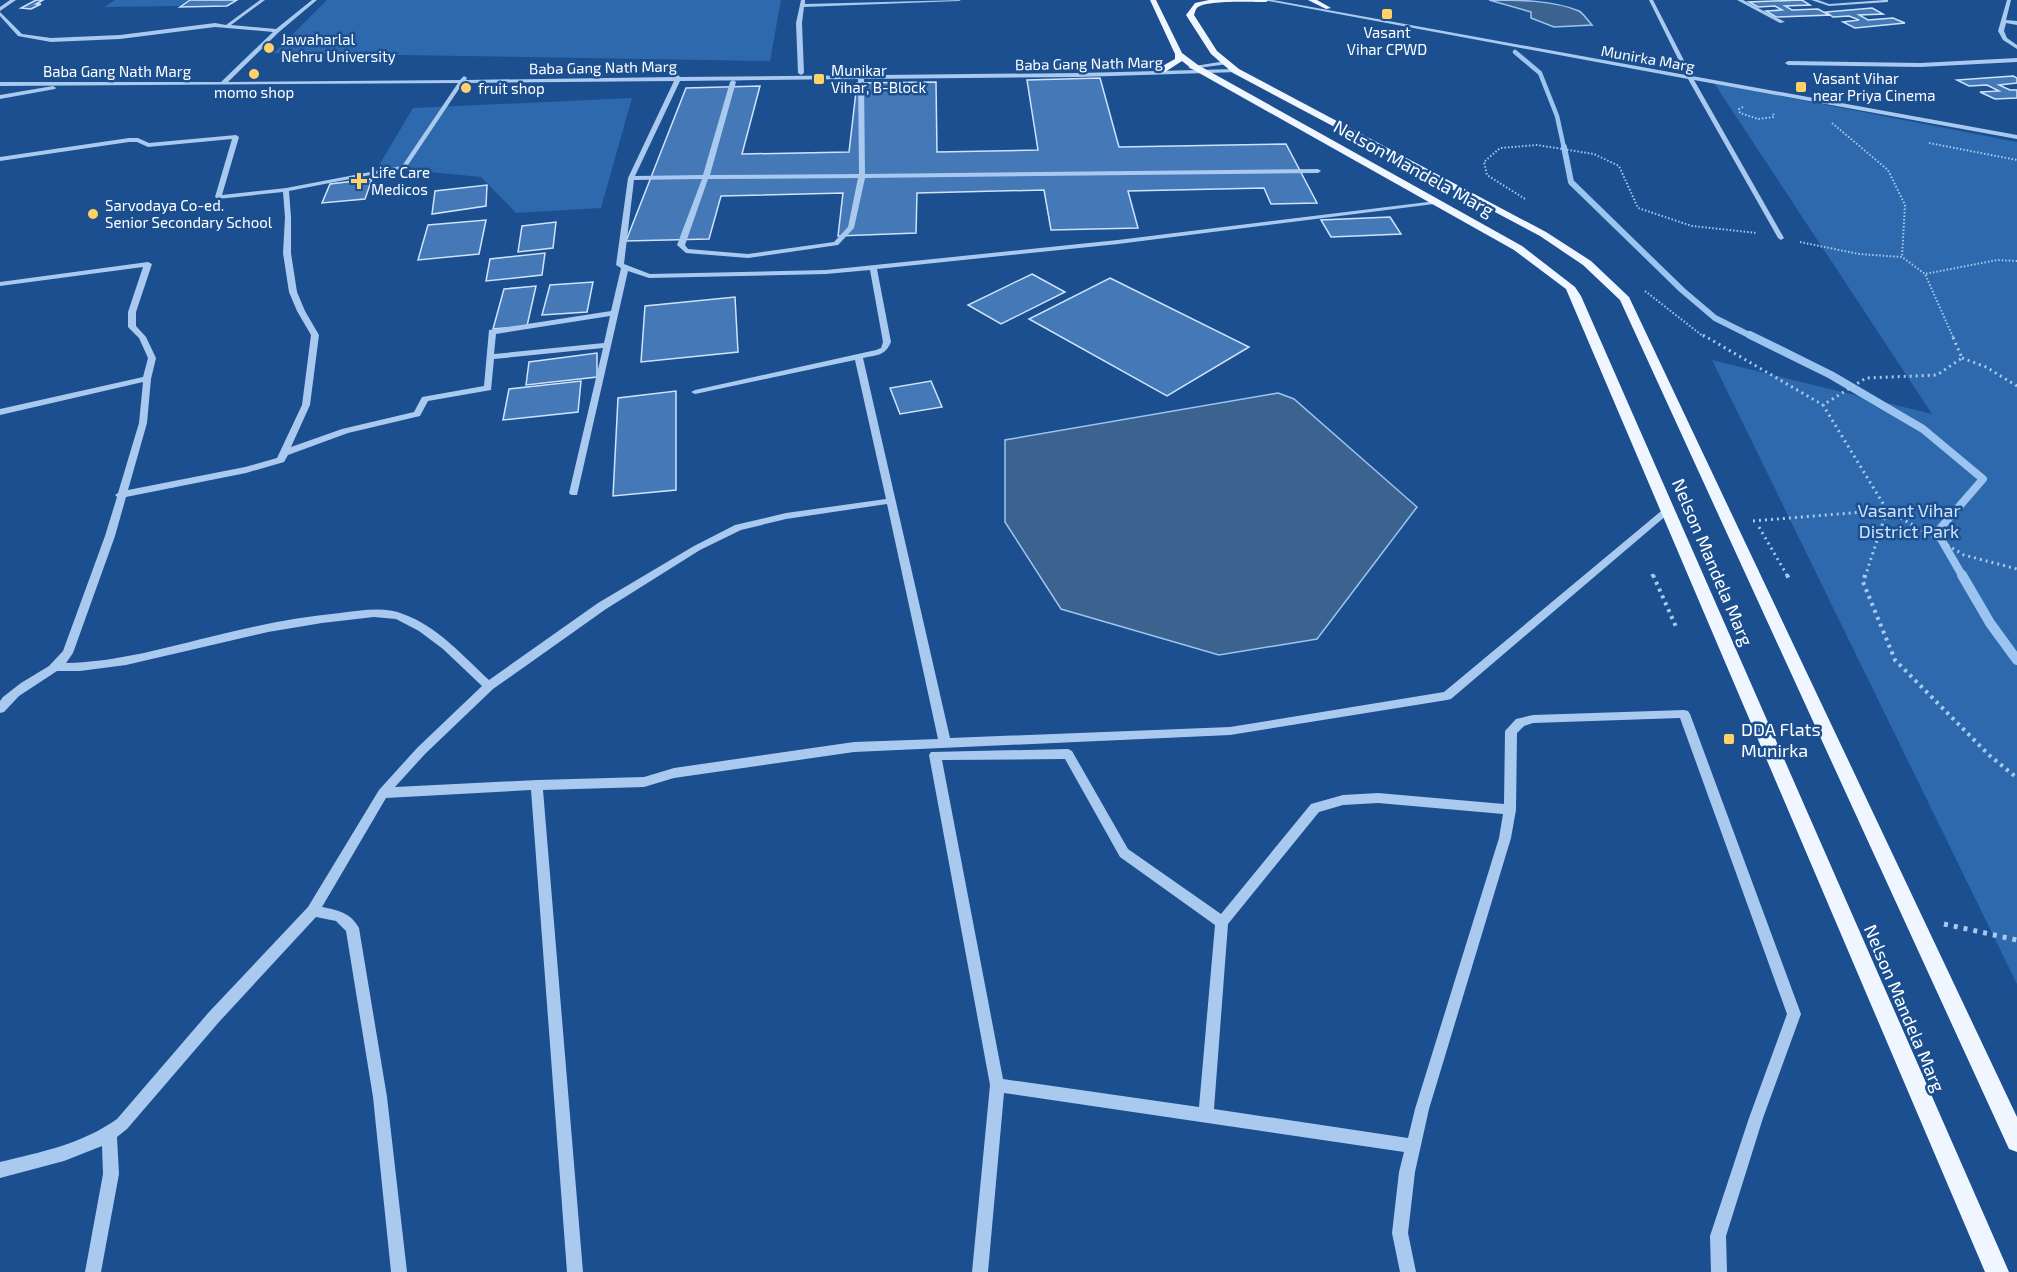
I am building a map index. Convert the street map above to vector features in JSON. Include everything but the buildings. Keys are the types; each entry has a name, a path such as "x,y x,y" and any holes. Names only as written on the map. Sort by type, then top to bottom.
{"main road":[{"path":"1153,0 1179,54 1179,60 1175,64 1162,69"},
{"name":"Nelson Mandela Marg","path":"1268,1 1230,0 1197,4 1190,15 1214,52 1231,67 1451,188 1553,240 1592,266 1611,282 1625,299 2017,1141"},
{"path":"1315,2 1328,8"},
{"name":"Nelson Mandela Marg","path":"1179,54 1200,70 1518,248 1570,286 1669,509 1997,1272"}],"street":[{"path":"15,0 6,3 0,11 20,35 51,40 111,38 228,25 278,31"},
{"path":"228,25 262,0"},
{"path":"223,83 315,0"},
{"path":"801,73 799,23 802,3 959,0"},
{"path":"1298,0 1315,2"},
{"path":"1650,0 1689,75 1781,238"},
{"path":"1743,0 1782,22"},
{"path":"1814,0 1829,5 1888,2 1886,0"},
{"path":"2009,0 2001,31 2005,39 2017,47"},
{"name":"Munirka Marg","path":"1268,1 1689,75"},
{"name":"Munirka Marg","path":"1328,8 2017,135"},
{"path":"2003,21 2017,23"},
{"path":"1788,63 1920,65 2017,60"},
{"path":"1200,70 1231,67"},
{"path":"1200,70 1231,67"},
{"name":"Baba Gang Nath Marg","path":"677,77 801,73 1200,70"},
{"name":"Baba Gang Nath Marg","path":"0,78 861,77 1200,70"},
{"path":"677,77 631,178 620,265 649,276 826,272 873,268 1118,242 1434,202"},
{"path":"733,82 706,177 681,245 686,251 748,256 836,244 851,228 862,175 861,77"},
{"path":"0,159 129,140 138,140 148,146 236,137 218,197 286,190 402,168 464,78"},
{"name":"Baba Gang Nath Marg","path":"0,84 223,83 464,78"},
{"path":"0,97 77,83"},
{"path":"631,178 1318,171"},
{"path":"120,495 246,470 281,460 306,405 315,335 293,292 287,253 286,190"},
{"path":"0,284 148,264 132,312 132,327 142,337 152,358 147,379 143,423 120,495 110,536 68,652 56,667 20,688 0,709"},
{"path":"574,493 624,268"},
{"path":"695,392 859,358 884,349 887,342 873,268"},
{"path":"284,453 345,431 417,414 425,399 488,388 492,332 615,313"},
{"path":"490,357 608,345"},
{"path":"859,358 945,743"},
{"path":"0,412 147,379"},
{"path":"0,1170 60,1154 109,1135 131,1115 214,1017 313,911 383,793 421,751 489,686 602,606 697,548 738,527 786,516 890,501"},
{"path":"383,793 644,782 674,773 854,747 1230,731 1447,696 1669,509"},
{"path":"56,667 75,668 159,655 273,628 327,618 381,614 397,615 415,622 489,686"},
{"path":"1408,1272 1400,1233 1401,1210 1413,1146 1422,1109 1505,838 1510,810 1510,734 1515,725 1533,719 1684,714 1794,1014 1756,1118 1718,1236 1719,1272"},
{"path":"980,1272 997,1085 935,755 1068,754 1124,853 1222,922"},
{"path":"537,785 575,1272"},
{"path":"1206,1116 1222,922 1315,808 1343,800 1378,798 1510,810"},
{"path":"313,911 339,916 351,928 380,1097 399,1272"},
{"path":"997,1085 1413,1146"},
{"path":"93,1272 111,1174 109,1135"}],"path":[{"path":"1744,107 1738,109 1747,117 1768,120 1774,117 1773,113 1764,109"},
{"path":"1832,123 1888,170 1905,205 1902,257"},
{"path":"1533,205 1487,175 1484,162 1500,148 1537,145 1594,154 1619,166 1638,208 1692,226 1744,231 1859,255 1902,257 1925,273 1962,358 1986,367 2017,386"},
{"path":"1925,273 1997,260 2017,261"},
{"path":"1638,285 1706,338 1823,405 1887,510 1964,555 2017,569"},
{"path":"1823,405 1866,378 1936,375 1962,358"},
{"path":"1729,523 1887,510"},
{"path":"1887,510 1863,582 1895,660 1989,755 2017,778"},
{"path":"1755,521 1790,581"},
{"path":"1652,574 1677,629"},
{"path":"1913,917 2017,940"}],"green space":[{"path":"115,0 188,0 178,6 104,7"},
{"path":"327,0 781,0 770,61 274,53"},
{"name":"Vasant Vihar District Park","path":"1714,83 2017,142 2017,984 1712,360 1932,414"},
{"path":"632,98 601,208 516,213 481,177 378,167 413,108"}],"shaded area":[{"path":"1489,0 1547,3 1569,7 1579,11 1592,25 1554,27 1531,18 1531,12"},
{"path":"1278,393 1294,399 1417,507 1317,639 1219,655 1061,609 1005,522 1005,440"}],"waterway":[{"path":"1515,52 1540,73 1557,116 1564,148"},
{"path":"1564,147 1571,182 1682,290 1715,318 1753,337"},
{"path":"1750,335 1831,375 1923,429 1983,479 1937,532 1963,577"},
{"path":"1962,575 1990,623 2017,660"}],"place":[{"name":"Vasant Vihar CPWD","path":"1387,14"},
{"name":"Jawaharlal Nehru University","path":"269,48"},
{"name":"momo shop","path":"254,74"},
{"name":"Munikar Vihar, B-Block","path":"819,79"},
{"name":"Vasant Vihar near Priya Cinema","path":"1801,87"},
{"name":"fruit shop","path":"466,88"},
{"name":"Life Care Medicos","path":"359,181"},
{"name":"Sarvodaya Co-ed. Senior Secondary School","path":"93,214"},
{"name":"DDA Flats Munirka","path":"1729,739"}]}
